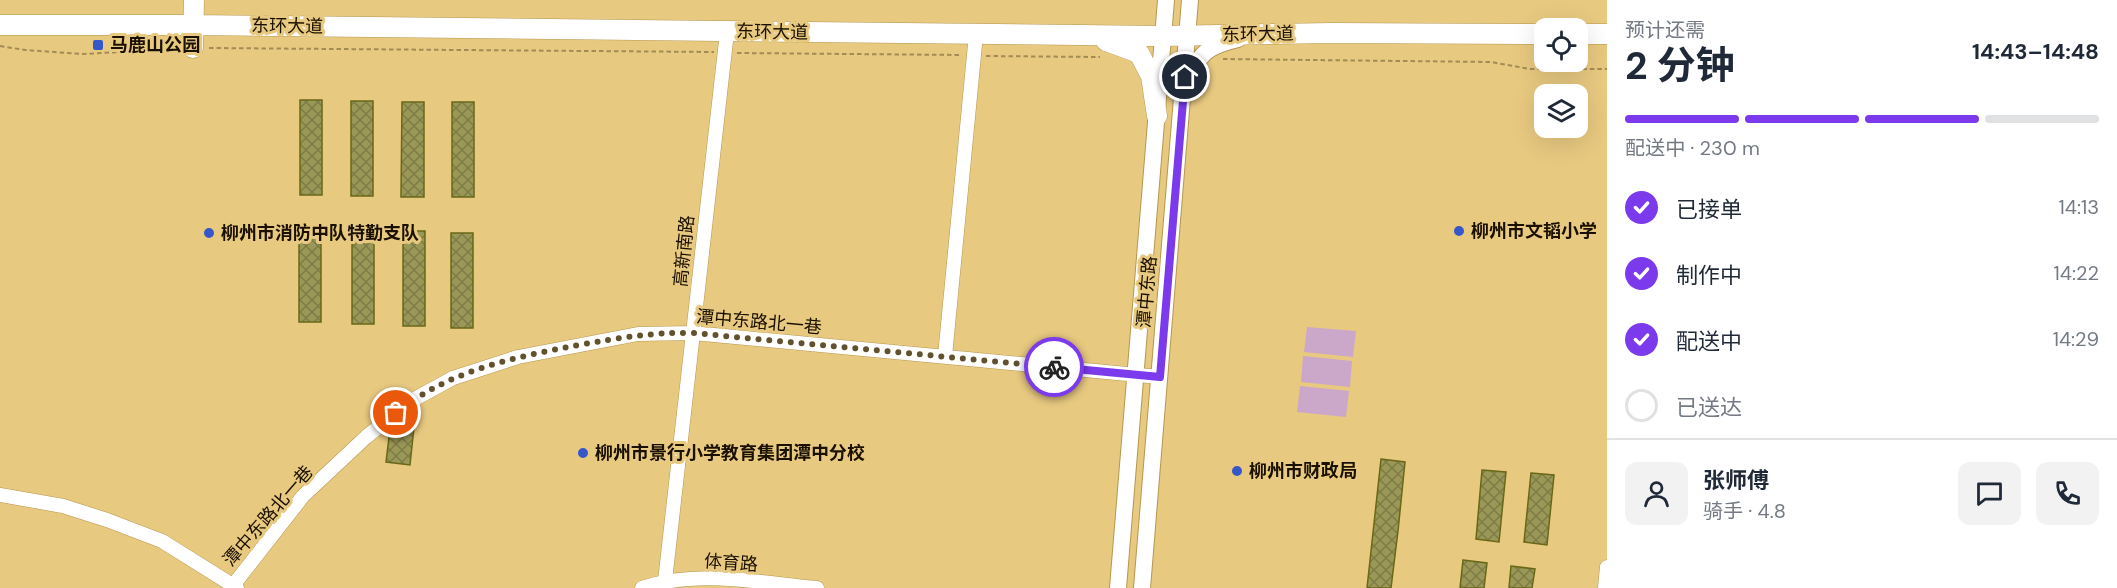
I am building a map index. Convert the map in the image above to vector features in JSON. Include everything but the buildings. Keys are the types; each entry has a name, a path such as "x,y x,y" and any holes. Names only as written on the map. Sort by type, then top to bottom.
{"highway":[{"path":"193,48 194,0"},
{"name":"东环大道","path":"0,25 193,25 1163,36 1534,34"},
{"path":"1588,34 1607,34"},
{"path":"1077,35 1115,43 1139,53 1151,76 1157,116"}],"main road":[{"name":"潭中东路","path":"1118,588 1166,0"},
{"name":"潭中东路","path":"1142,588 1190,0"},
{"path":"1181,114 1191,77 1203,53 1223,42 1255,34"}],"street":[{"name":"高新南路","path":"665,581 727,32"},
{"path":"945,356 976,34"},
{"name":"潭中东路北一巷","path":"233,587 303,496 366,437 411,401 453,378 518,357 638,334 693,333 1160,377"},
{"path":"0,495 63,506 162,541 233,587"},
{"path":"1605,588 1607,567"},
{"name":"体育路","path":"642,588 665,581 695,578 736,584 817,588"}],"path":[{"path":"0,46 83,54 193,48 1106,57"},
{"path":"1220,58 1480,62 1530,69 1607,69"}],"shaded area":[{"path":"1307,327 1356,331 1353,357 1304,352"},
{"path":"1303,356 1352,361 1350,387 1301,382"},
{"path":"1300,386 1349,391 1346,417 1297,412"}],"way so far":[{"path":"396,413 411,401 453,378 518,357 638,334 693,333 1054,367"}],"place":[{"name":"马鹿山公园","path":"98,45"},
{"name":"柳州市文韬小学","path":"1459,231"},
{"name":"柳州市消防中队特勤支队","path":"209,233"},
{"name":"柳州市景行小学教育集团潭中分校","path":"583,453"},
{"name":"柳州市财政局","path":"1237,471"}],"route":[{"path":"1054,367 1160,377 1185,77"}]}
